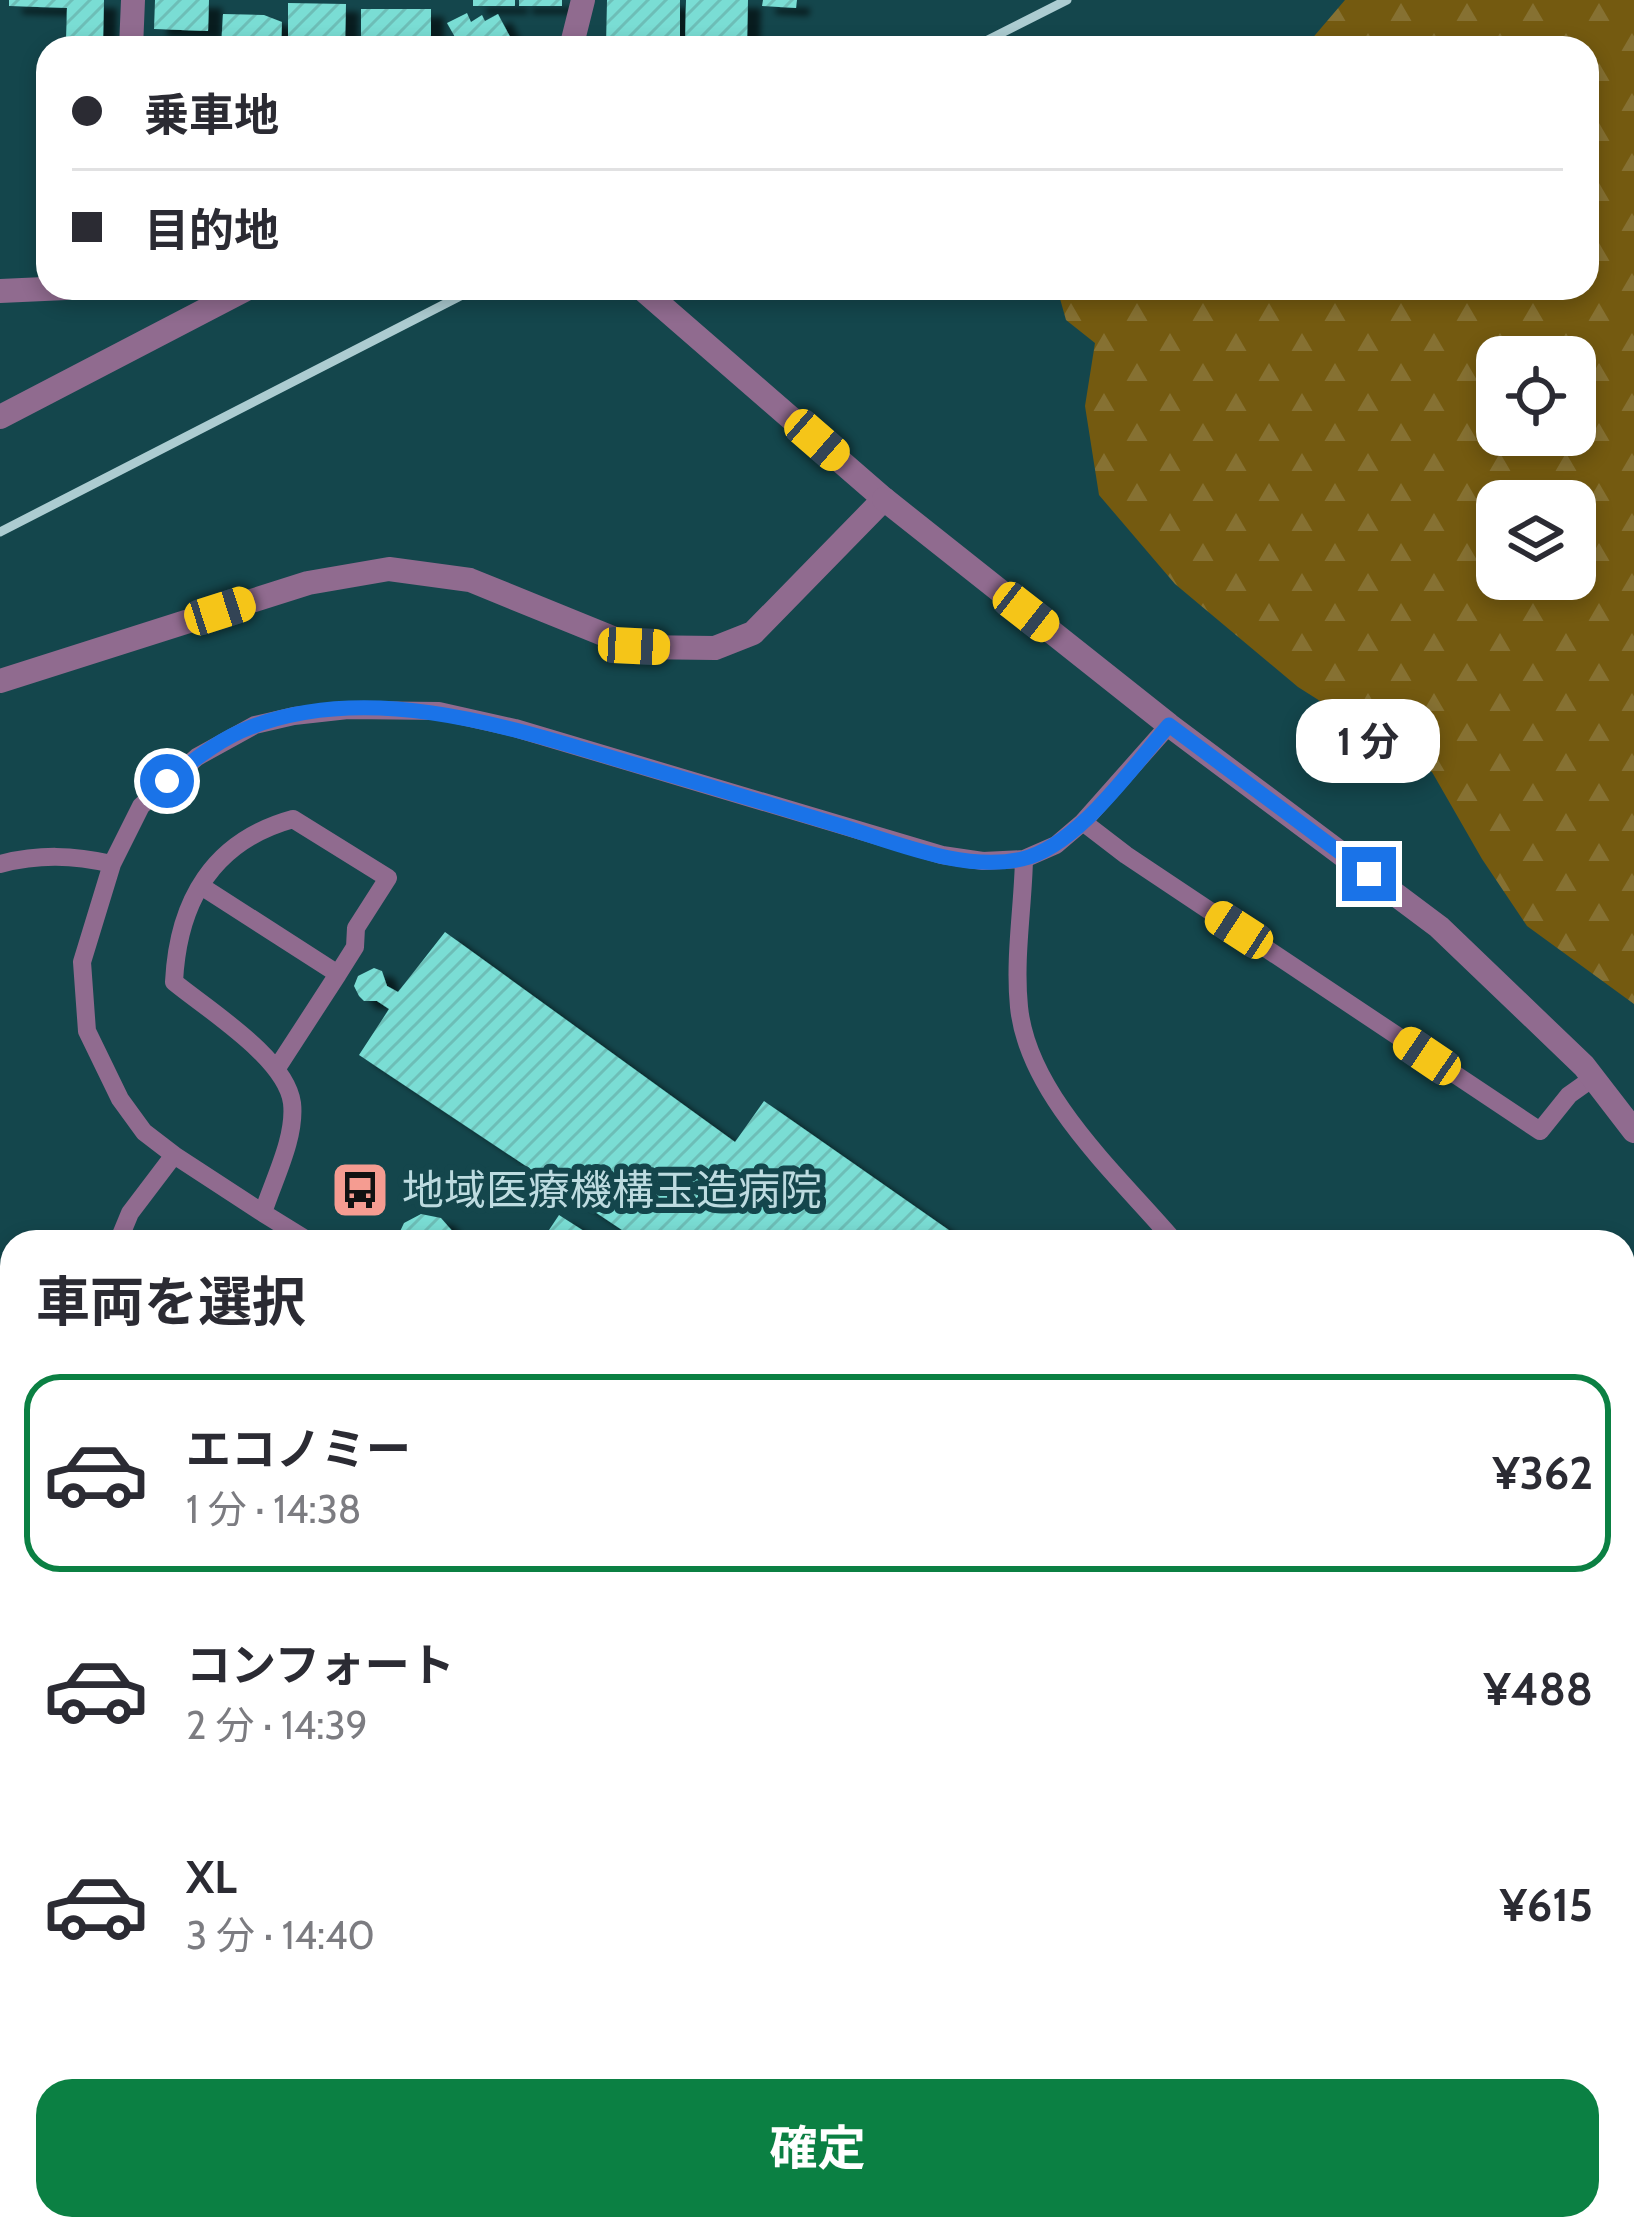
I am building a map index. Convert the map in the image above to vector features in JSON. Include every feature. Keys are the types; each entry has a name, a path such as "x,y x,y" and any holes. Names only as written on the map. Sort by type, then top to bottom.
{"street":[{"path":"132,36 133,0"},
{"path":"577,36 583,0"},
{"path":"0,291 36,289"},
{"path":"0,417 225,300"},
{"path":"655,300 884,499 1169,725 1439,927 1594,1078 1634,1131"},
{"path":"0,682 308,583 389,569 470,580 634,646 715,648 753,633 884,499"}],"lane":[{"path":"291,1230 144,1132 120,1099 87,1031 82,962 112,864 141,806 222,740 254,725 294,716 349,710 439,711 515,728 942,855 983,862 1024,859 1056,844 1083,822 1169,725"},
{"path":"263,1213 287,1142 292,1103 278,1067 174,982 176,952 201,886 219,859 242,838 293,819 388,878 356,928 355,947 278,1067"},
{"path":"1083,822 1540,1131 1569,1095 1594,1078"},
{"path":"0,864 32,856 79,856 112,864"},
{"path":"1024,859 1018,974 1019,1010 1029,1053 1039,1076 1070,1118 1165,1230"},
{"path":"201,886 338,974"},
{"path":"123,1230 130,1213 174,1155"}],"green space":[{"path":"1345,0 1634,0 1634,1004 1527,926 1432,772 1298,687 1175,584 1099,495 1085,406 1095,343 1066,320 1060,300 1599,300 1599,36 1314,36"}],"building":[{"path":"9,0 104,0 103,36 66,36 67,8 9,6"},
{"path":"155,0 209,0 208,31 154,29"},
{"path":"473,0 515,0 515,6 473,6"},
{"path":"519,0 562,0 562,6 519,6"},
{"path":"607,0 680,0 680,36 606,36"},
{"path":"686,0 748,0 747,36 685,36"},
{"path":"763,0 797,0 796,8 762,6"},
{"path":"288,3 346,4 345,36 288,36"},
{"path":"361,9 431,9 431,36 361,36"},
{"path":"467,13 471,22 498,14 510,36 454,36 447,23"},
{"path":"223,14 264,15 282,22 281,36 222,36"},
{"path":"445,932 735,1142 764,1101 949,1230 622,1230 359,1055 389,1009 359,996 354,986 358,976 374,968 382,971 387,986 398,992"},
{"path":"421,1214 441,1218 451,1230 401,1230"},
{"path":"559,1215 582,1230 549,1230"}],"railway":[{"path":"996,36 1067,0"},
{"path":"0,532 453,300"}],"place":[{"name":"地域医療機構玉造病院","path":"360,1190"}],"route":[{"path":"167,781 222,740 254,725 349,710 439,711 515,728 897,843 983,862 1024,859 1056,844 1083,822 1169,725 1369,874"}]}
